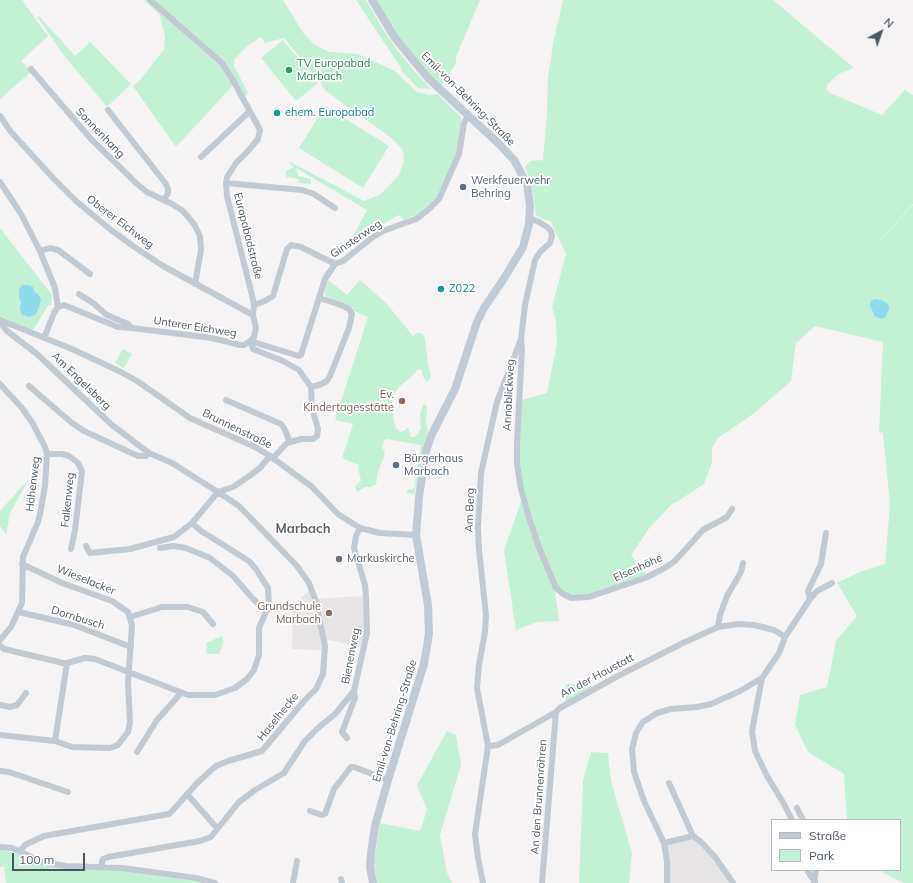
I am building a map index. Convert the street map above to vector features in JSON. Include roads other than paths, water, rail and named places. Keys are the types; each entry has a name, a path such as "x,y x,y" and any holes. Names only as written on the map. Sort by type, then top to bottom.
{"main road":[{"name":"Emil-von-Behring-Straße","path":"372,0 385,23 409,56 428,78 506,151 521,172 529,191 530,205 530,218 523,247 484,308 477,322 455,388 428,445 420,490 416,535 428,605 429,634 424,664 388,780 372,839 370,866 373,883"}],"street":[{"name":"Europabadstraße","path":"150,0 222,63 260,130 258,139 248,152 236,163 227,177 226,183 227,196 254,305 253,315"},
{"name":"Sonnenhang","path":"31,69 91,139 137,184 147,192 172,204 189,217 200,236 201,251 195,284"},
{"name":"Sonnenhang","path":"108,110 166,184 168,193 164,200"},
{"path":"202,157 250,111"},
{"name":"Ginsterweg","path":"250,341 299,356 302,355 326,279 335,264 343,261 378,234 416,219 439,199 459,154 464,123 468,115"},
{"name":"Oberer Eichweg","path":"0,116 23,146 54,179 92,214 133,246 195,284 253,315"},
{"path":"0,182 21,214 40,251 55,288 58,307 44,338 2,321"},
{"path":"226,183 302,190 314,194 335,208"},
{"name":"Annablickweg","path":"530,218 547,227 551,231 552,236 550,243 540,252 535,260 525,305 521,339 522,349 517,464 521,489 530,521 556,588"},
{"path":"254,305 273,296 287,249 291,245 301,247 335,264"},
{"path":"40,251 50,248 58,250 90,274"},
{"name":"Unterer Eichweg","path":"80,294 94,303 107,315 128,324 132,328"},
{"path":"311,387 327,381 330,376 349,328 352,314 349,309 341,305 320,298"},
{"name":"Unterer Eichweg","path":"58,307 64,306 118,327 212,338 240,345 244,345 254,337 256,328 253,315"},
{"name":"Am Engelsberg","path":"2,321 2,326 7,331 37,354 112,425 149,453 172,463 218,492"},
{"name":"Brunnenstraße","path":"44,338 72,349 121,372 137,381 190,418 255,447 272,457 312,486 338,514 360,528 380,533 416,535"},
{"name":"Am Berg","path":"488,746 477,688 486,615 479,535 481,473 497,402 521,339"},
{"path":"86,546 90,552 130,549 174,537 192,523 218,492 233,487 248,477 290,442 301,439 313,439 317,436 318,429 312,408 311,387 298,370 283,361 253,350 250,341"},
{"name":"Höhenweg","path":"0,384 33,424 47,454 45,486 40,514 38,522 24,552 22,564 23,599 19,612 11,627 0,640"},
{"name":"Am Engelsberg","path":"29,386 72,423 84,431 138,456 146,456 149,453"},
{"path":"226,400 281,424 290,442"},
{"name":"Falkenweg","path":"47,454 62,454 69,456 78,463 82,471 75,530 71,549"},
{"name":"Haselhecke","path":"20,851 25,845 44,836 169,814 211,770 220,763 262,751 318,685 323,674 325,652 315,599 311,588 302,572 239,506 218,492"},
{"name":"Elsenhöhe","path":"556,588 570,598 589,597 645,578 675,561 703,530 727,517 732,509"},
{"path":"0,646 4,649 67,663 85,658 95,659 181,693 197,696 215,695 234,688 247,679 254,670 259,655 259,628 270,599 268,588 256,569 249,562 201,531 192,523"},
{"name":"Bienenweg","path":"347,738 342,732 355,698 354,691 368,633 365,585 354,548 356,536 360,528"},
{"path":"810,599 808,591 821,564 826,533"},
{"path":"160,548 173,546 186,548 210,558 233,576 255,601 267,610"},
{"path":"718,627 720,615 744,563"},
{"name":"Wieselacker","path":"22,564 62,582 112,601 128,612 130,617"},
{"path":"792,819 767,776 755,751 752,731 762,678 778,653 785,637 810,599 817,591 832,583"},
{"path":"0,735 55,741 72,747 105,748 118,745 128,732 130,723 128,672 132,625 130,617 162,607 188,607 203,612 213,624"},
{"name":"Dornbusch","path":"19,612 74,625 131,647"},
{"name":"An der Haustatt","path":"488,746 498,745 556,712 560,708 646,661 718,627 738,624 754,625 774,630 785,637"},
{"path":"55,741 67,663"},
{"path":"667,883 667,861 664,843 635,778 632,749 633,741 639,727 647,719 663,711 711,704 740,691 762,678"},
{"path":"102,867 103,859 200,841 211,836 239,802 255,790 284,773 305,741 335,714 354,691"},
{"path":"0,705 10,707 18,705 26,693"},
{"path":"137,752 157,720 181,693"},
{"name":"An den Brunnenröhren","path":"542,883 556,712"},
{"path":"483,883 475,834 488,746"},
{"path":"310,811 322,815 325,814 334,789 351,767 388,780"},
{"path":"0,771 8,772 68,792"},
{"path":"669,783 693,836 715,857 733,883"},
{"path":"187,794 217,828"},
{"path":"797,808 802,819"},
{"path":"664,843 693,836"},
{"path":"0,847 12,848 43,862 66,866 102,867 196,878 215,883"},
{"path":"293,883 297,861"},
{"path":"808,871 813,883"},
{"path":"813,883 816,871"}],"water":[{"path":"24,285 33,287 34,291 41,299 36,314 29,317 23,315 20,311 20,306 22,303 19,299 19,290 21,286"},
{"path":"874,299 882,300 888,304 889,309 885,318 882,319 875,317 870,306 871,301"}],"place":[{"name":"TV Europabad Marbach","path":"289,70"},
{"name":"ehem. Europabad","path":"277,113"},
{"name":"Werkfeuerwehr Behring","path":"463,187"},
{"name":"Z022","path":"441,289"},
{"name":"Ev. Kindertagesstätte","path":"402,401"},
{"name":"Bürgerhaus Marbach","path":"396,465"},
{"name":"Markuskirche","path":"339,559"},
{"name":"Grundschule Marbach","path":"329,613"}],"district":[{"name":"Marbach","path":"303,529"}]}
